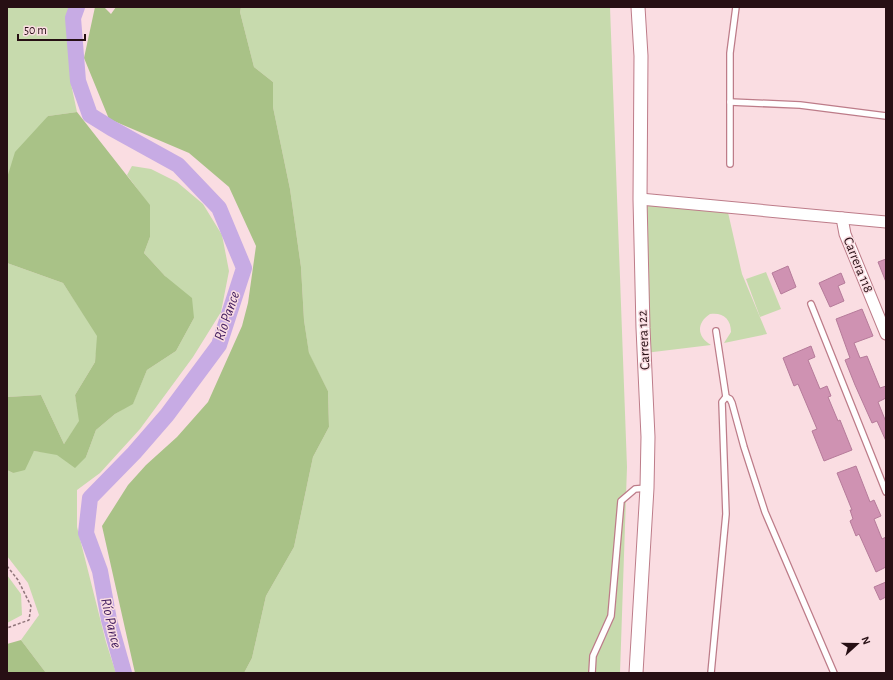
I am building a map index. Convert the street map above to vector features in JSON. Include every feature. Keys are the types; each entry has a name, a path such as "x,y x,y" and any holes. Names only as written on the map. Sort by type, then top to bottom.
{"street":[{"name":"Carrera 122","path":"636,673 647,488 648,437 643,328 640,200 641,56 638,7"},
{"path":"640,200 886,222"},
{"name":"Carrera 118","path":"842,218 846,234 886,334"}],"lane":[{"path":"730,164 730,53 736,7"},
{"path":"730,102 800,105 886,116"},
{"path":"811,304 886,492"},
{"path":"716,331 726,397 730,399 732,403 744,447 765,512 834,673"},
{"path":"711,673 726,514 722,402 726,397"},
{"path":"592,673 593,656 611,616 621,500 635,489 647,488"}],"path":[{"path":"7,566 18,580 31,606 30,620 7,628"}],"green space":[{"path":"7,7 70,7 70,79 77,112 48,116 7,182"},
{"path":"95,7 104,7 111,14 116,7 241,7 240,12 254,67 273,82 273,107 290,189 301,267 304,320 309,353 328,391 329,427 313,457 294,547 266,596 252,658 244,673 135,673 102,526 128,485 146,465 177,437 208,402 242,326 248,303 256,246 229,187 189,153 109,119 84,58"},
{"path":"241,7 610,7 627,467 620,673 244,673 252,658 266,596 294,547 313,457 329,427 328,391 309,354 304,320 301,267 290,189 273,107 273,82 254,67 240,12"},
{"path":"77,112 150,205 150,237 144,253 165,276 192,298 194,318 176,351 147,370 133,404 115,414 96,430 86,457 75,468 57,455 34,451 25,470 13,473 7,470 7,397 41,395 64,444 79,421 75,395 95,362 97,336 63,283 7,263 7,178 15,152 48,116"},
{"path":"132,166 151,169 177,182 203,204 222,235 229,271 221,312 193,357 140,429 100,473 77,490 77,527 106,642 116,673 46,673 21,640 39,615 28,583 7,556 7,470 13,473 34,451 86,457 96,430 115,414 133,403 147,370 176,351 194,318 165,276 144,253 150,237 150,206 127,175"},
{"path":"640,199 727,208 742,274 767,334 724,343 731,332 730,323 722,315 710,314 702,322 700,330 703,338 711,345 645,353"},
{"path":"7,263 63,283 98,336 95,362 75,395 80,421 64,444 41,395 7,397"},
{"path":"766,272 781,309 760,317 746,279"},
{"path":"7,575 21,594 22,615 7,623"},
{"path":"21,640 46,673 7,673 7,644"}],"building":[{"path":"886,259 886,282 878,262"},
{"path":"788,266 796,287 781,294 772,273"},
{"path":"841,273 845,283 838,286 844,301 830,307 819,283"},
{"path":"862,309 873,336 854,343 860,358 867,356 880,388 886,386 886,398 878,402 886,422 886,441 877,421 872,423 855,385 845,360 850,358 836,319"},
{"path":"811,346 815,357 808,360 820,389 827,386 831,396 828,397 838,421 840,420 852,450 824,461 812,431 817,429 798,384 794,386 783,358"},
{"path":"856,466 870,502 874,500 881,516 874,519 882,539 886,537 886,567 876,572 859,534 856,536 850,521 853,519 850,510 852,510 837,473"},
{"path":"886,582 886,597 880,600 874,587"}],"waterway":[{"name":"Río Pance","path":"77,7 73,18 78,81 90,115 178,165 219,208 244,268 219,345 167,415 134,453 90,498 86,533 100,571 109,620 124,673"}]}
